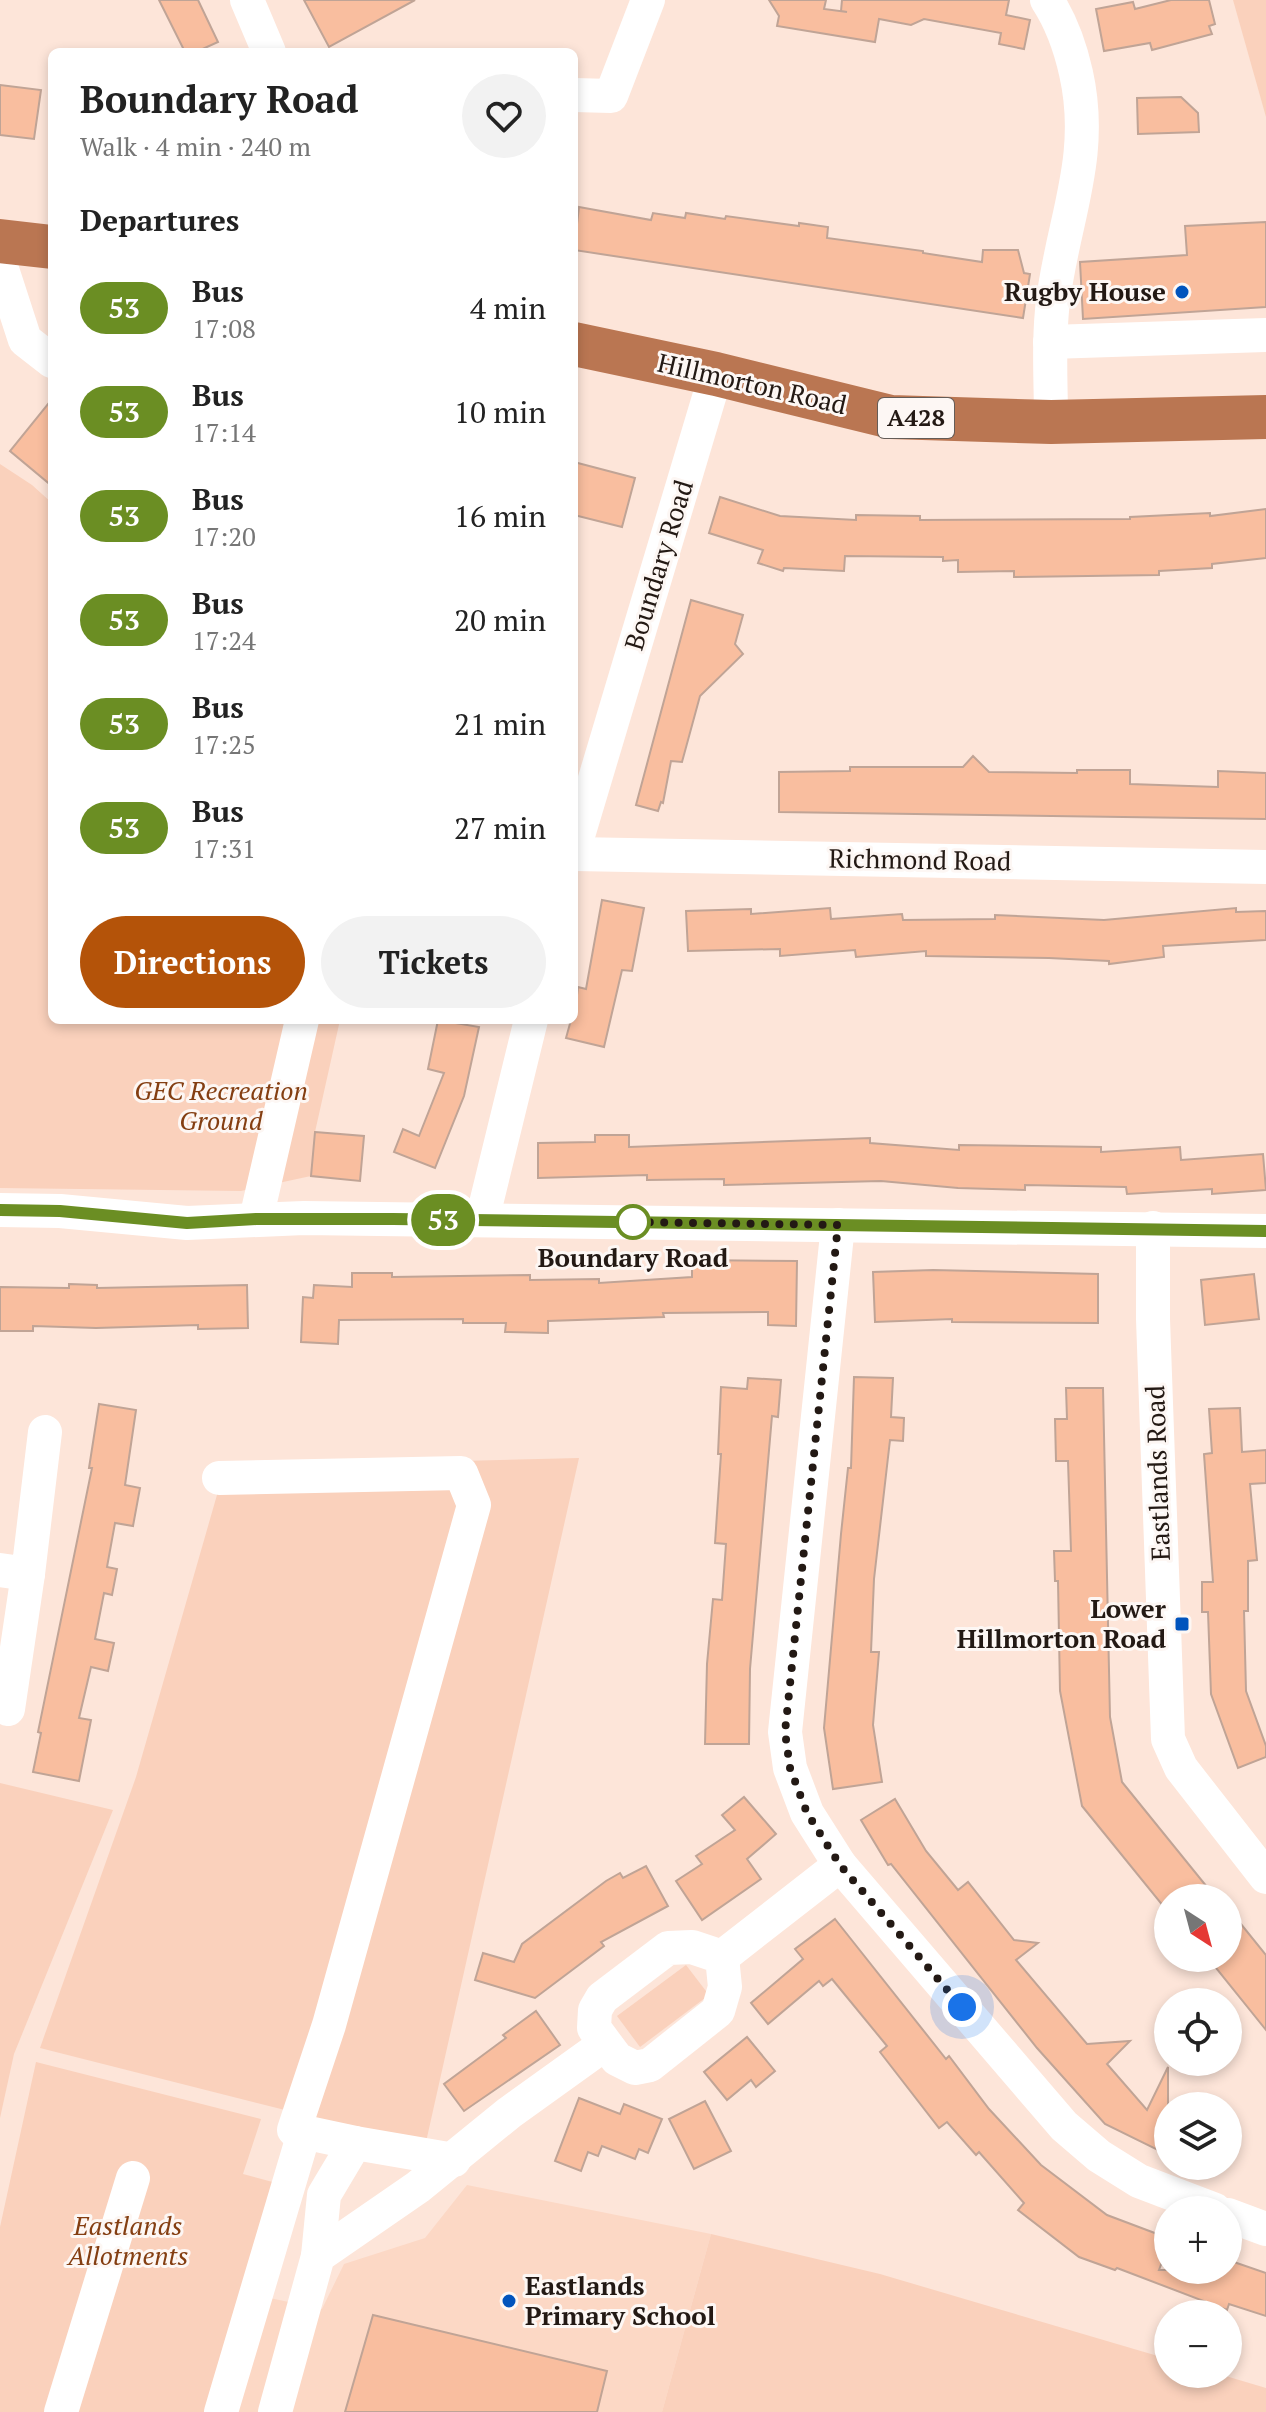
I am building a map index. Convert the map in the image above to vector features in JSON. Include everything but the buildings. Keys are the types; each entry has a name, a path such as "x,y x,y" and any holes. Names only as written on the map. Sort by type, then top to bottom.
{"highway":[{"path":"0,241 48,247"},
{"name":"Hillmorton Road","path":"578,345 716,374 891,417 1051,422 1266,417"}],"street":[{"path":"247,0 267,48"},
{"path":"578,95 611,96 648,0"},
{"path":"1047,0 1070,46 1082,102 1083,130 1077,183 1053,299 1051,422"},
{"path":"0,263 25,340 48,358"},
{"path":"1050,342 1266,335"},
{"name":"Boundary Road","path":"578,838 716,374"},
{"name":"Richmond Road","path":"578,851 1266,867"},
{"path":"256,1219 301,1024"},
{"path":"482,1220 530,1024"},
{"path":"0,1210 60,1211 187,1223 256,1219 482,1220 1266,1231"},
{"path":"838,1225 785,1732 790,1768 807,1813 840,1865 1064,2126 1099,2156 1139,2181 1178,2196"},
{"name":"Eastlands Road","path":"1153,1228 1153,1319 1168,1739 1181,1768 1266,1877"},
{"path":"8,1709 14,1572 45,1432"},
{"path":"219,1478 461,1473 474,1505 329,2025 294,2130 454,2160"},
{"path":"722,1957 840,1865"},
{"path":"692,1947 722,1957 725,1987 718,2011 650,2065 635,2068 617,2059 594,2028 595,2010 602,1998 668,1948 692,1947"},
{"path":"318,2256 454,2160 509,2113 605,2044"},
{"path":"221,2412 304,2133"},
{"path":"275,2412 318,2256 324,2195 355,2143"},
{"path":"61,2412 133,2178"},
{"path":"1242,2220 1266,2229"}],"shaded area":[{"name":"Eastlands Primary School","path":"467,2185 711,2234 662,2412 235,2412 265,2297 322,2309 344,2264 425,2238"}],"green space":[{"path":"1233,0 1266,0 1266,117"},
{"name":"GEC Recreation Ground","path":"0,464 48,499 48,1024 339,1024 315,1132 311,1176 241,1191 0,1188"},
{"path":"579,1458 426,2142 313,2122 289,2111 40,2048 136,1777 225,1467"},
{"path":"0,1783 113,1810 14,2054 0,2118"},
{"path":"686,1965 709,1995 640,2047 617,2016"},
{"name":"Eastlands Allotments","path":"36,2062 261,2119 243,2174 280,2184 235,2412 0,2412 0,2227"},
{"path":"711,2234 880,2274 1154,2355 1154,2388 1242,2388 1242,2381 1266,2388 1266,2412 662,2412"}],"bus line":[{"name":"53","path":"0,1210 60,1211 187,1223 256,1219 393,1219 1266,1231"}],"place":[{"name":"Rugby House","path":"1182,292"},
{"name":"Boundary Road","path":"633,1222"},
{"name":"Lower Hillmorton Road","path":"1182,1624"},
{"name":"Eastlands Primary School","path":"509,2301"}],"route":[{"path":"633,1222 627,1222 838,1225 785,1732 790,1768 807,1813 840,1865 962,2007"}]}
